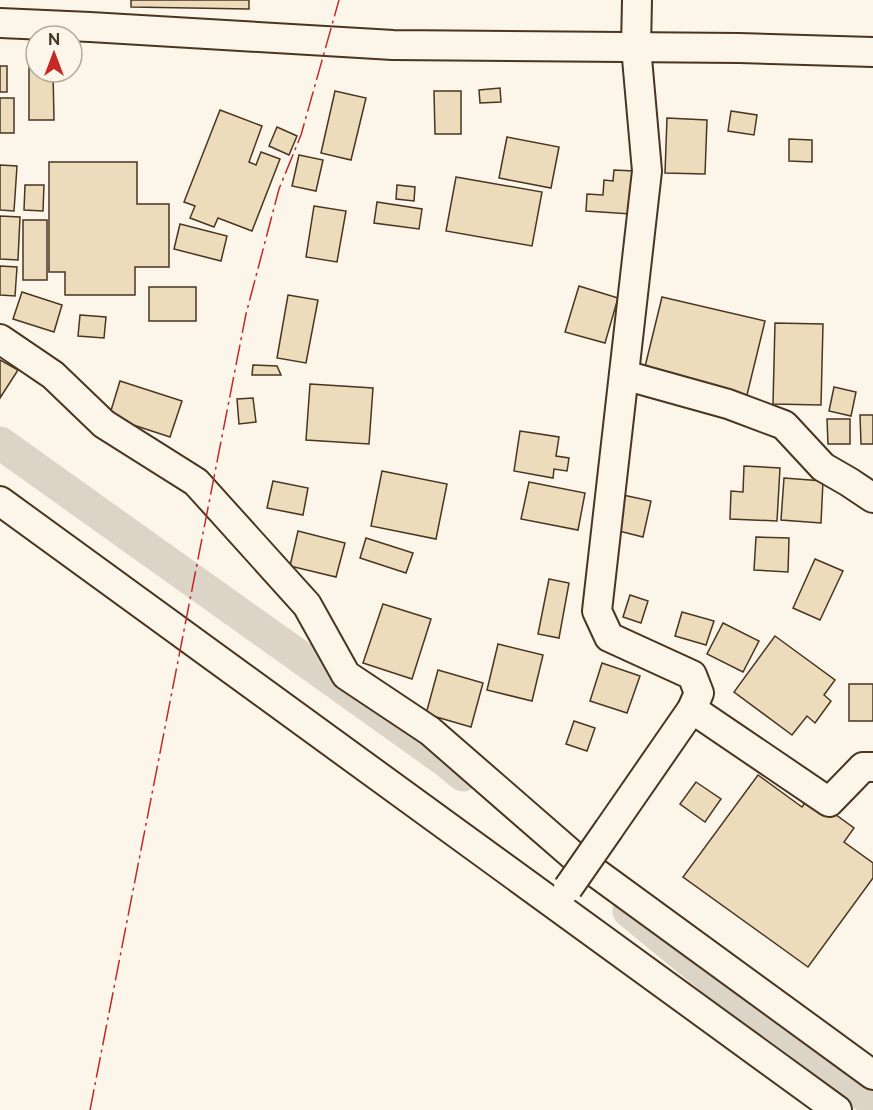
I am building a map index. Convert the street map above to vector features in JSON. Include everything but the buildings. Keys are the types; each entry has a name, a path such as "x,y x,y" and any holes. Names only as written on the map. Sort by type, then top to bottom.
{"street":[{"path":"562,897 692,709 699,693 692,675 609,637 597,611 647,171 636,47 637,0"},
{"path":"0,23 393,45 873,52"},
{"path":"0,339 53,375 104,424 196,482 307,606 346,675 430,731 577,859 873,1076"},
{"path":"624,375 728,404 784,425 823,467 873,498"},
{"path":"0,501 562,897 837,1110"},
{"path":"692,709 829,802 863,767 873,767"}],"waterway":[{"path":"0,443 463,775"},
{"path":"629,911 812,1061 873,1101"}],"power":[{"path":"90,1110 246,314 279,189 301,135 339,0"}]}
